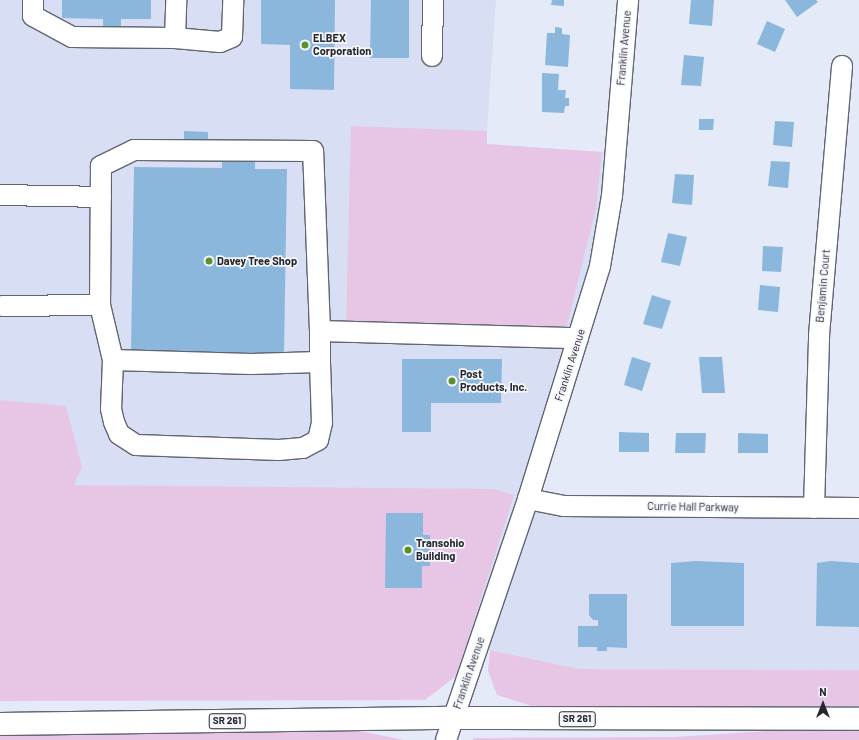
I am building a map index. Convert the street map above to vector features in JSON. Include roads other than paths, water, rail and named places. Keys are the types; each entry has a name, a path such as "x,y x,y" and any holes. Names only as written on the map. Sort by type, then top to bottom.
{"main road":[{"name":"SR 261","path":"0,724 453,718 859,719"}],"street":[{"path":"33,0 33,16 72,37 175,38 220,42 232,37 232,0"},
{"path":"175,38 176,0"},
{"path":"432,56 433,0"},
{"name":"Franklin Avenue","path":"446,740 528,499 578,338 606,237 628,0"},
{"name":"Benjamin Court","path":"814,508 819,335 842,66"},
{"path":"134,150 313,151 322,423 318,440 303,448 279,450 136,445 119,434 114,422 111,409 113,360 100,305 102,166 134,150"},
{"path":"0,195 101,197"},
{"path":"2,306 100,305"},
{"path":"320,331 578,338"},
{"path":"113,360 251,364 320,362"},
{"name":"Currie Hall Parkway","path":"528,499 564,506 859,508"}],"place":[{"name":"ELBEX Corporation","path":"305,45"},
{"name":"Davey Tree Shop","path":"209,261"},
{"name":"Post Products, Inc.","path":"452,381"},
{"name":"Transohio Building","path":"408,550"}]}
